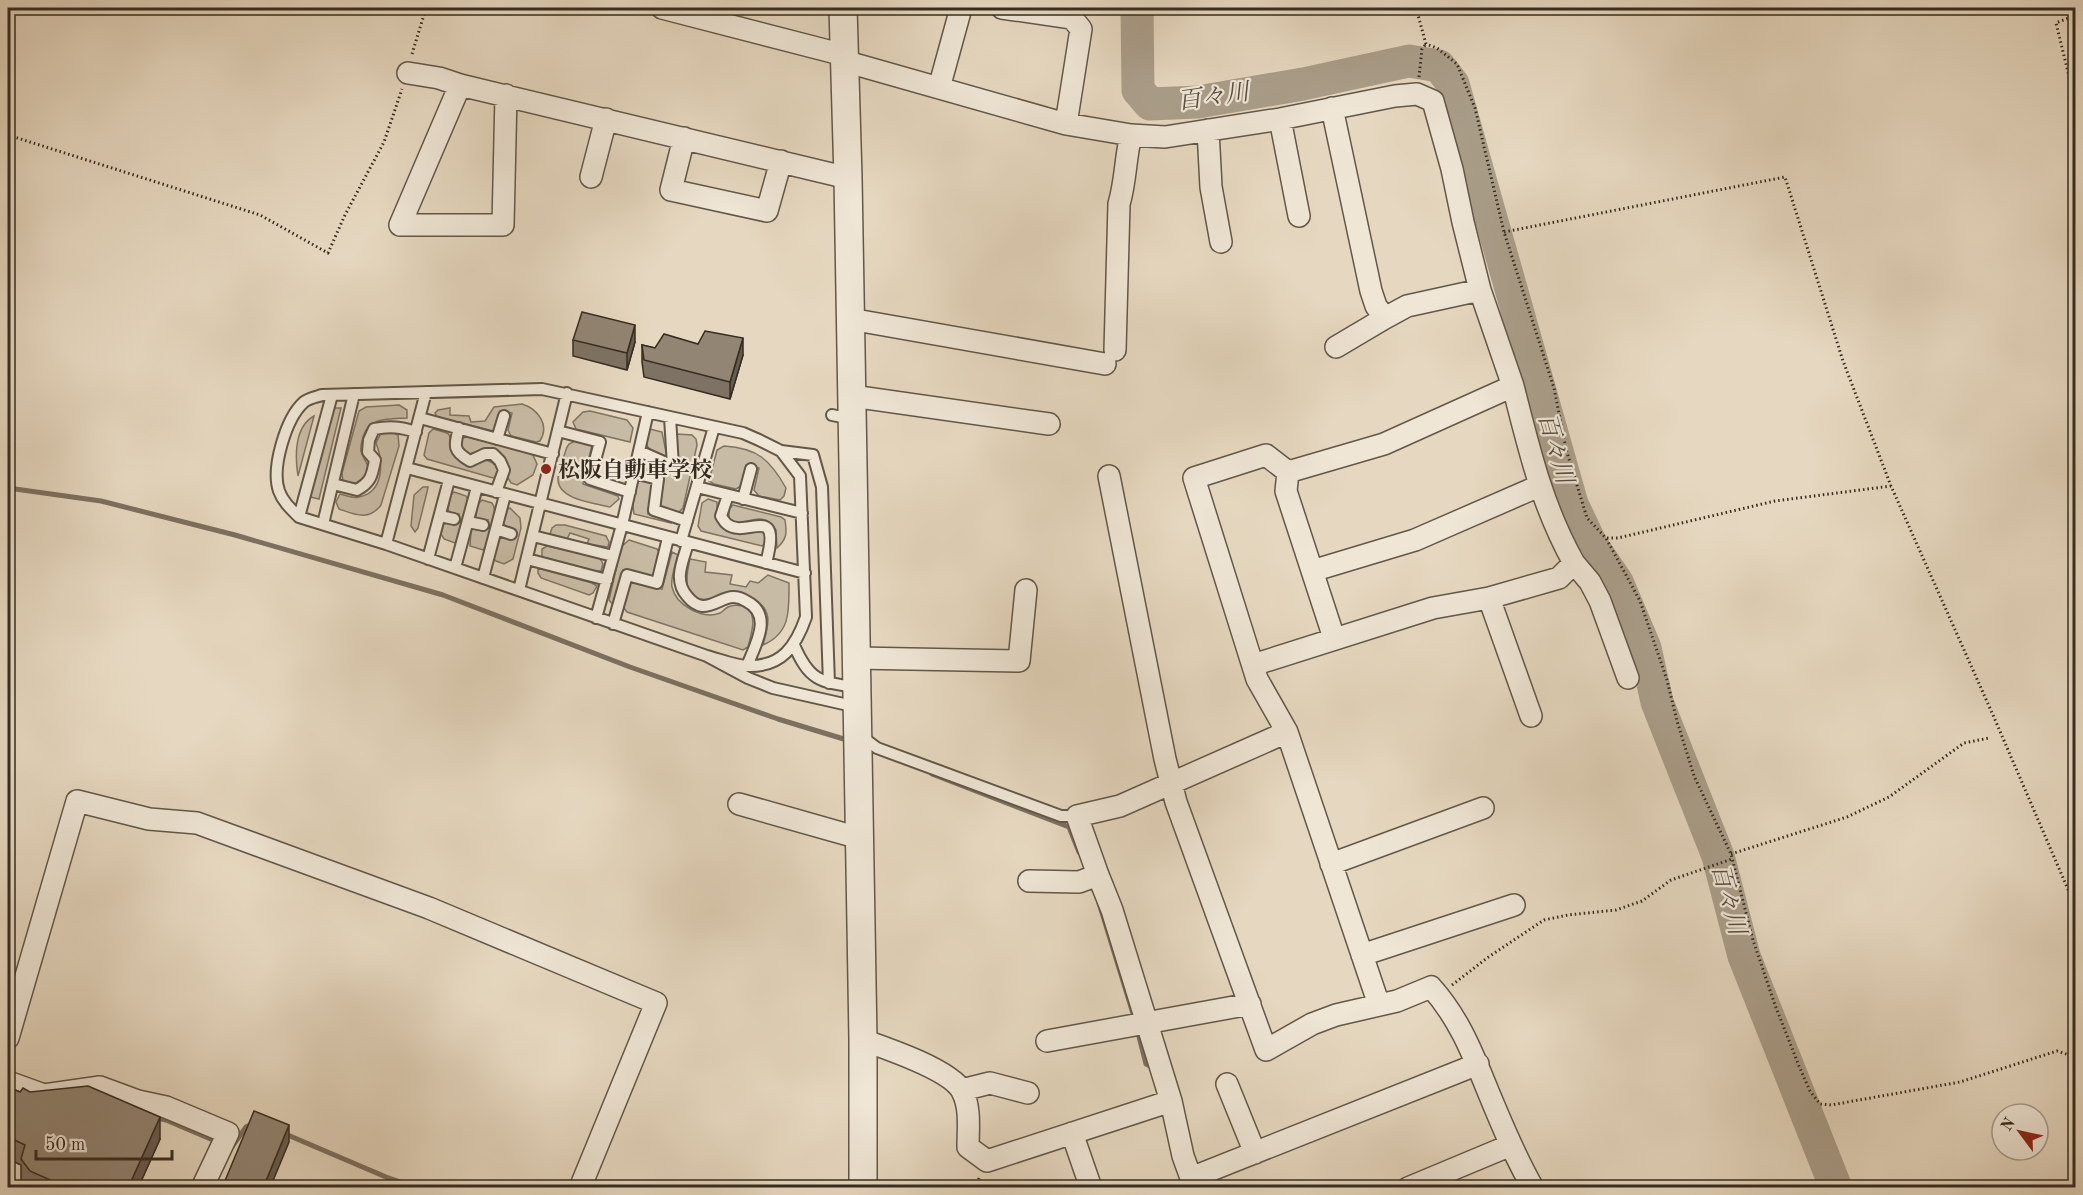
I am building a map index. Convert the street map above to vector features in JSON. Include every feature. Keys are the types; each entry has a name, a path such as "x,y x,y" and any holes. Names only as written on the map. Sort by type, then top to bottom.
{"street":[{"path":"662,8 687,10 939,88 1066,124 1131,135 1165,137 1280,119 1395,96 1417,94 1432,101 1452,169 1480,290 1508,366 1539,486 1557,534 1574,563 1590,582 1600,601 1628,678"},
{"path":"843,8 850,319 845,410 858,735 863,1188"},
{"path":"939,88 961,8"},
{"path":"1002,8 1072,18 1081,29 1066,124"},
{"path":"408,73 439,78 460,85 848,178"},
{"path":"460,85 400,225 502,225 506,95"},
{"path":"1332,108 1371,291 1376,306 1385,318"},
{"path":"591,177 606,119"},
{"path":"1280,119 1299,216"},
{"path":"1208,130 1211,187 1221,242"},
{"path":"850,319 1110,357 1119,204 1125,183 1126,155 1131,135"},
{"path":"684,138 671,190 767,211 781,161"},
{"path":"1336,348 1407,306 1480,290"},
{"path":"1288,472 1384,444 1513,386"},
{"path":"845,410 1048,424"},
{"path":"1288,472 1266,455 1194,478 1257,679 1287,732 1379,1005"},
{"path":"1288,472 1286,491 1334,638"},
{"path":"1109,476 1164,759 1176,802 1266,1050 1312,1024 1336,1015 1397,1001 1431,987 1471,1047 1511,1145 1533,1188"},
{"path":"1312,572 1415,540 1539,486"},
{"path":"1253,665 1433,608 1489,598 1559,578 1574,563"},
{"path":"856,658 1019,661 1026,590"},
{"path":"1489,598 1531,716"},
{"path":"1287,732 1120,806 1077,816 1091,877 1112,910 1138,1025 1161,1071 1171,1101 1191,1183 1255,1153 1478,1064"},
{"path":"8,1038 77,801 149,819 197,823 429,908 656,1003 582,1178 580,1188"},
{"path":"740,804 859,838"},
{"path":"1331,864 1483,808"},
{"path":"1029,881 1091,877"},
{"path":"1362,955 1514,905"},
{"path":"1047,1041 1250,1004"},
{"path":"863,1040 900,1052 943,1074 962,1090 967,1109 968,1147 987,1161 1171,1101"},
{"path":"8,1082 44,1095 100,1087 138,1101 166,1107 228,1133 202,1188"},
{"path":"962,1090 990,1083 1028,1094"},
{"path":"1227,1084 1255,1153"},
{"path":"1072,1133 1091,1188"},
{"path":"1408,1188 1511,1145"}],"lane":[{"path":"829,683 822,487 813,455 780,451 743,433 542,389 322,395 306,400 287,427 277,471 279,490 289,508 299,517 386,544 707,656 747,672 773,688 857,697"},
{"path":"386,544 426,392"},
{"path":"519,590 567,393"},
{"path":"323,524 354,394"},
{"path":"299,517 332,395"},
{"path":"596,618 622,525 648,412"},
{"path":"497,439 504,416"},
{"path":"639,451 673,466 670,417"},
{"path":"420,418 553,454"},
{"path":"333,484 357,490 367,485 373,474 375,460 368,452 369,440 374,429 402,427 416,432"},
{"path":"714,427 687,521 679,581 683,592 692,602 702,606 733,597 755,605 762,624 747,672"},
{"path":"459,428 455,443 456,452 470,461 485,454 493,454 500,460 504,470 496,529 483,578"},
{"path":"558,431 600,442 590,479 630,492"},
{"path":"747,672 785,655 794,645 806,617 800,476 780,451"},
{"path":"407,468 805,573"},
{"path":"743,499 751,469"},
{"path":"634,473 658,479 654,510 687,521"},
{"path":"428,559 449,480"},
{"path":"456,568 477,487"},
{"path":"697,487 802,513"},
{"path":"728,495 721,516 727,525 736,528 760,525 766,528 771,536 766,563"},
{"path":"440,516 454,519"},
{"path":"468,522 483,525"},
{"path":"496,529 511,534"},
{"path":"533,536 613,556"},
{"path":"614,624 627,575 657,583 668,538"},
{"path":"527,559 607,580"},
{"path":"794,645 802,666 824,682 857,697"},
{"path":"858,735 878,748 931,768 1061,816 1077,816"}],"path":[{"path":"8,135 260,214 328,253 345,215 384,142 408,73 411,55 426,8"},
{"path":"1416,8 1426,44"},
{"path":"2076,15 2056,23 2076,105"},
{"path":"1418,87 1422,49 1426,44"},
{"path":"1426,44 1437,48 1457,64 1475,108 1504,232 1554,388 1566,448 1587,518 1606,538 1640,601 1667,680 1694,776 1731,857 1753,940 1798,1066 1810,1091 1820,1104 1831,1105 1960,1082 2057,1051 2068,1055 2076,1071"},
{"path":"1504,232 1785,177 1843,361 1891,486 2076,908"},
{"path":"1606,538 1618,538 1776,501 1891,486"},
{"path":"1438,995 1487,957 1544,920 1616,910 1642,900 1671,880 1846,817 1888,796 1964,743 1989,738"}],"shaded area":[{"path":"522,404 528,406 541,418 544,429 540,441 511,436 508,430 512,413 500,411 493,431 437,417 435,413 438,410 450,408 450,415 469,416 471,422 485,421 494,407"},
{"path":"399,405 407,410 407,418 380,420 366,430 361,447 368,466 365,476 356,483 343,482 342,473 359,411 366,407"},
{"path":"334,408 341,408 319,499 310,497"},
{"path":"590,411 627,420 633,428 630,442 576,429 573,422 583,412"},
{"path":"314,416 298,476 296,452 299,435 307,421"},
{"path":"433,429 450,436 452,452 464,464 471,465 480,461 491,462 499,473 497,477 493,478 427,459 424,455 429,433"},
{"path":"650,429 662,432 667,457 648,447 646,439"},
{"path":"390,431 398,435 399,446 381,505 367,515 357,515 339,509 336,502 340,494 357,497 374,489 381,467 376,443 381,433"},
{"path":"674,435 692,435 697,445 683,508 678,513 659,505 665,475 646,469 640,463 646,458 678,471"},
{"path":"467,437 532,453 537,464 533,475 517,485 511,483 501,455 490,451 466,455 462,452 460,441"},
{"path":"575,441 592,445 583,484 618,496 619,499 610,507 578,500 560,487 558,478 567,447"},
{"path":"724,446 746,449 762,457 786,488 784,496 780,500 759,496 754,490 759,468 746,465 741,486 736,489 709,481 717,450"},
{"path":"642,479 653,482 648,514 671,521 671,523 634,514 635,484"},
{"path":"423,487 428,487 415,532 411,526 414,495"},
{"path":"454,492 466,496 468,500 458,541 455,543 444,539 441,534 444,522 457,524 459,514 448,510 450,496"},
{"path":"708,499 717,502 717,515 722,527 726,529 751,528 764,532 767,537 766,543 762,546 701,531 698,526 702,503"},
{"path":"482,500 492,503 495,513 491,534 483,550 470,546 471,530 486,529 488,520 478,519 476,516 478,504"},
{"path":"733,505 781,517 785,520 786,529 783,542 777,548 776,530 764,520 735,522 729,520 729,509"},
{"path":"510,508 520,518 521,528 513,559 504,564 494,559 500,537 513,539 516,530 505,526 502,521 506,510"},
{"path":"556,525 565,525 606,536 609,542 608,547 587,544 589,539 570,533 567,539 550,534"},
{"path":"629,540 657,549 659,552 654,577 623,570 614,606 609,600 621,547"},
{"path":"547,546 600,558 603,564 601,571 542,557 542,549"},
{"path":"672,552 678,555 672,575 674,594 684,605 698,613 713,615 733,606 748,609 753,618 753,624 748,647 743,650 627,612 623,607 630,581 662,589"},
{"path":"690,559 706,562 705,572 732,575 730,584 746,587 750,581 758,583 768,575 789,583 788,611 784,627 779,634 763,645 768,625 767,614 760,604 744,594 730,592 710,599 694,597 690,593 687,580"},
{"path":"538,568 597,586 589,595 541,578"}],"building":[{"path":"582,312 635,325 627,353 573,340"},
{"path":"705,331 743,338 730,382 644,360 642,345 655,348 664,334 698,344"},
{"path":"88,1086 160,1117 128,1188 110,1185 109,1188 68,1188 30,1171 21,1159 25,1145 8,1137 8,1087 20,1092 23,1088 30,1092"},
{"path":"254,1111 289,1125 263,1188 222,1188"},
{"path":"2076,1181 2076,1188 2059,1188"}],"waterway":[{"name":"百々川","path":"1137,8 1138,90 1150,104 1198,102 1303,84 1409,61 1439,66 1453,84 1572,504 1591,544 1617,582 1645,648 1657,702 1718,856 1744,956 1836,1188"},
{"path":"8,488 101,501 235,535 443,595 630,667 778,719 847,740"},
{"path":"932,774 1069,827 1079,852"},
{"path":"1099,903 1135,1020"},
{"path":"1137,1029 1146,1064 1154,1068"},
{"path":"153,1117 166,1120 220,1143"},
{"path":"231,1148 246,1127 252,1124"},
{"path":"283,1133 386,1177 418,1188"}],"place":[{"name":"松阪自動車学校","path":"546,469"}]}
